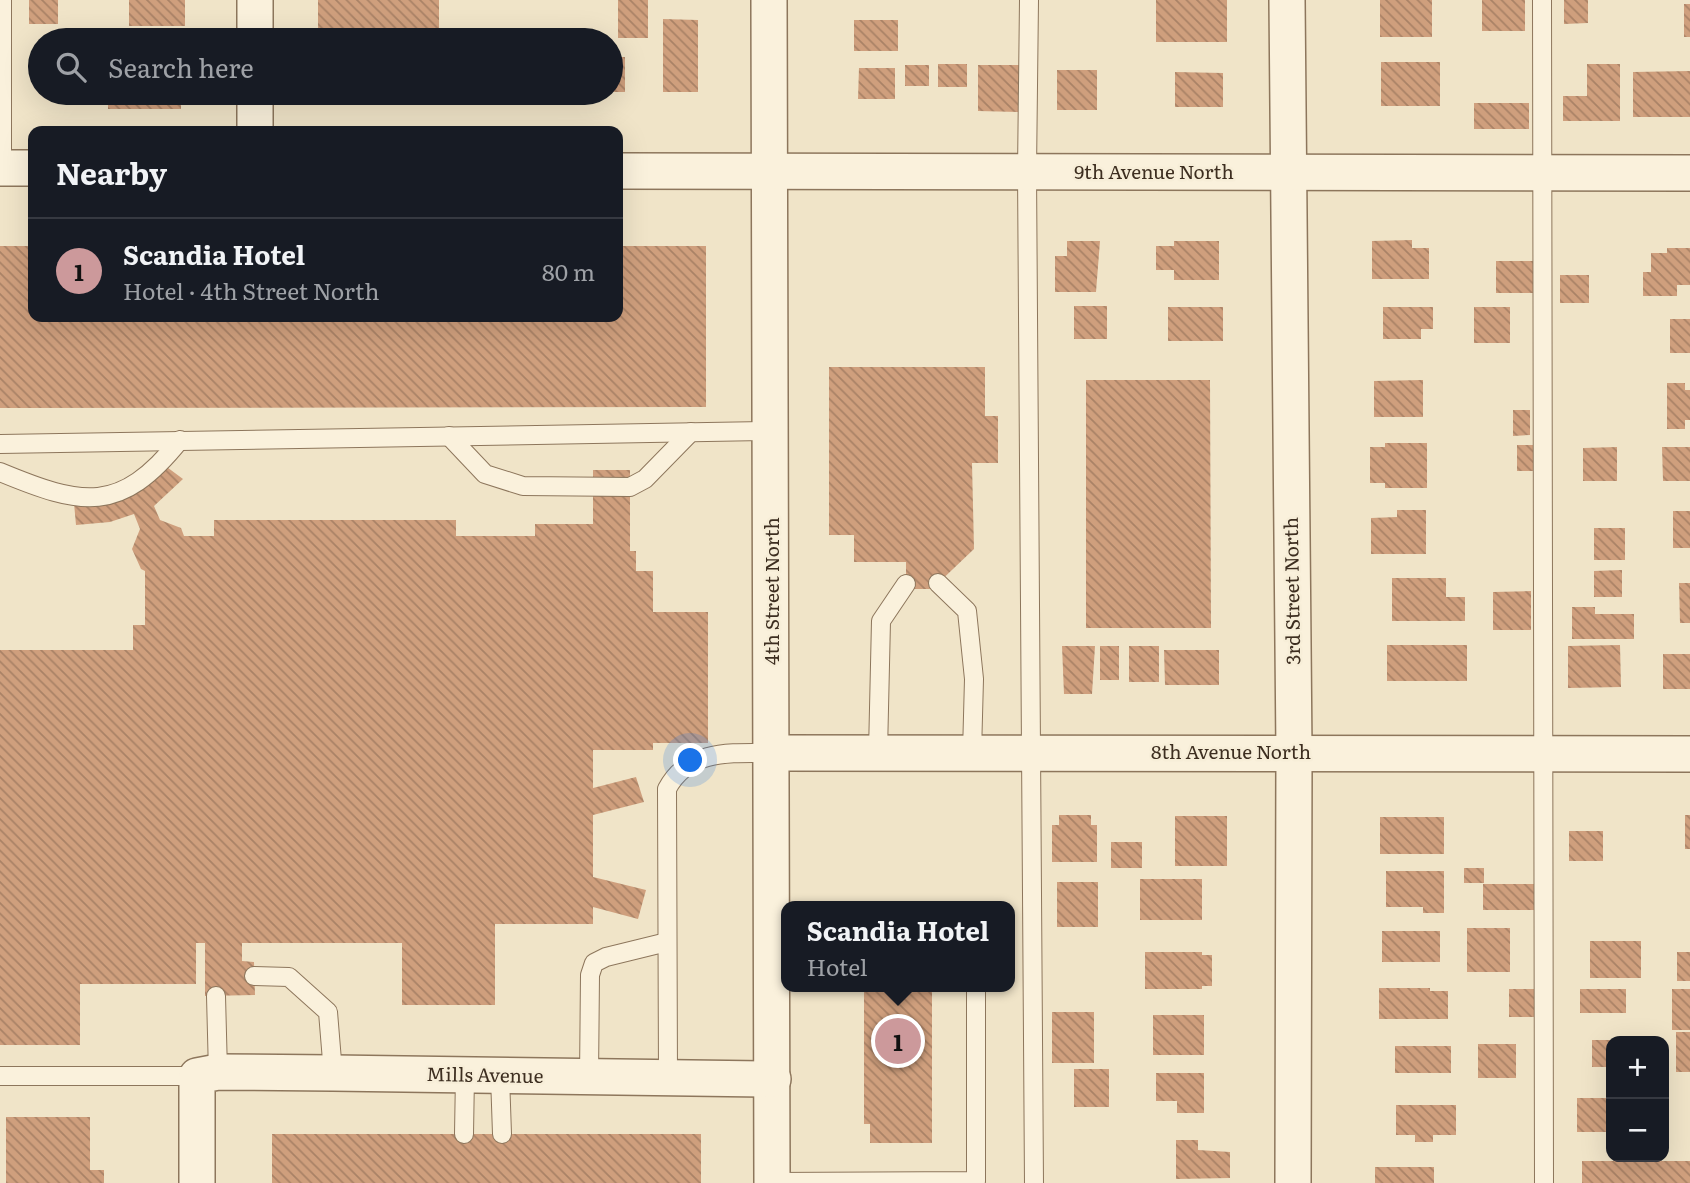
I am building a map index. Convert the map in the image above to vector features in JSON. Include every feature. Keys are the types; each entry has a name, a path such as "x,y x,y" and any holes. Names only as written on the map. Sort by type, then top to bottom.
{"street":[{"path":"255,28 256,0"},
{"name":"4th Street North","path":"769,0 772,1182"},
{"name":"3rd Street North","path":"1287,0 1294,751 1293,1183"},
{"path":"255,105 255,126"},
{"name":"9th Avenue North","path":"623,171 1690,173"},
{"name":"8th Avenue North","path":"771,753 1294,751 1543,755 1690,754"},
{"name":"Mills Avenue","path":"208,1074 333,1073 772,1079"},
{"path":"197,1183 208,1074"}],"lane":[{"path":"2,0 12,168"},
{"path":"1029,0 1027,171 1034,1183"},
{"path":"1542,0 1544,1183"},
{"path":"0,444 771,431"},
{"path":"449,436 485,474 523,486 630,487 645,479 691,432"},
{"path":"0,472 73,498 104,496 125,491 141,482 180,440"},
{"path":"938,583 967,611 974,679 972,753"},
{"path":"878,752 881,621 906,584"},
{"path":"668,1077 667,789 676,773 706,756 771,753"},
{"path":"589,1077 590,975 594,963 606,957 667,942"},
{"path":"254,976 289,977 328,1012 333,1073"},
{"path":"772,1182 976,1181 976,992"},
{"path":"0,1076 208,1074 216,996"},
{"path":"464,1135 465,1075"},
{"path":"500,1076 502,1135"}],"building":[{"path":"29,0 58,0 58,24 29,24"},
{"path":"129,0 185,0 185,26 129,26"},
{"path":"318,0 439,0 439,28 318,28"},
{"path":"618,0 648,0 648,38 623,38 623,28 618,28"},
{"path":"1156,0 1227,0 1227,42 1156,42"},
{"path":"1380,0 1432,0 1432,37 1380,37"},
{"path":"1482,0 1525,0 1525,31 1482,31"},
{"path":"1564,0 1588,0 1588,23 1564,24"},
{"path":"1684,4 1690,4 1690,37 1684,37"},
{"path":"663,19 698,20 698,92 663,92"},
{"path":"854,20 898,20 898,51 854,51"},
{"path":"623,57 625,57 623,92"},
{"path":"1381,62 1440,62 1440,106 1381,106"},
{"path":"938,64 967,64 967,87 938,87"},
{"path":"1587,64 1620,64 1620,121 1563,121 1563,96 1587,96"},
{"path":"905,65 929,65 929,86 905,86"},
{"path":"978,65 1021,65 1021,112 978,111"},
{"path":"859,68 895,68 895,99 858,99"},
{"path":"1057,70 1097,70 1097,110 1057,110"},
{"path":"1690,71 1690,117 1633,117 1633,72"},
{"path":"1175,72 1223,73 1223,107 1175,107"},
{"path":"1474,103 1529,103 1529,129 1474,129"},
{"path":"108,105 181,105 181,109 108,109"},
{"path":"1412,240 1412,248 1429,248 1429,279 1372,279 1372,241"},
{"path":"1067,241 1100,241 1096,292 1055,292 1055,256 1067,256"},
{"path":"1174,241 1219,241 1219,280 1174,280 1174,270 1156,270 1156,246 1174,246"},
{"path":"0,246 28,246 28,322 623,322 623,246 706,246 706,407 0,408"},
{"path":"1667,248 1690,248 1690,285 1677,285 1677,296 1643,296 1643,272 1651,272 1651,253 1667,253"},
{"path":"1496,261 1533,261 1533,293 1496,293"},
{"path":"1560,275 1589,275 1589,303 1560,303"},
{"path":"1074,306 1107,306 1107,339 1074,339"},
{"path":"1168,307 1223,307 1223,341 1168,341"},
{"path":"1383,307 1433,307 1433,329 1421,329 1421,339 1383,339"},
{"path":"1474,307 1510,307 1510,343 1474,343"},
{"path":"1670,319 1690,319 1690,353 1670,353"},
{"path":"829,367 985,367 985,416 998,416 998,463 972,463 974,549 932,589 906,589 906,562 854,562 854,535 829,535"},
{"path":"1086,380 1210,380 1211,628 1086,628"},
{"path":"1423,380 1423,417 1374,417 1374,381"},
{"path":"1667,383 1685,383 1685,390 1690,390 1690,420 1685,420 1685,429 1667,429"},
{"path":"1513,410 1530,410 1530,435 1513,436"},
{"path":"1385,443 1427,443 1427,488 1385,488 1385,483 1370,483 1370,447 1385,447"},
{"path":"1517,445 1535,445 1535,471 1517,471"},
{"path":"1617,447 1617,481 1583,481 1583,448"},
{"path":"1662,447 1690,447 1690,481 1663,481"},
{"path":"156,459 183,479 154,506 160,520 181,528 184,536 214,536 214,520 456,520 456,536 535,536 535,524 593,524 593,470 630,470 630,551 636,551 636,571 653,571 653,612 708,612 708,743 653,743 653,750 593,750 593,788 636,777 644,802 593,815 593,877 646,890 638,919 593,907 593,924 495,924 495,1005 402,1005 402,943 242,943 242,961 254,962 255,995 205,996 205,943 196,943 196,984 80,984 80,1045 0,1045 0,650 133,650 133,625 145,625 145,571 141,569 132,549 140,529 134,514 110,522 76,525 73,492 122,483"},
{"path":"1397,510 1426,510 1426,554 1371,554 1371,518 1397,517"},
{"path":"1673,511 1690,511 1690,548 1673,548"},
{"path":"1594,528 1625,528 1625,560 1594,560"},
{"path":"1622,570 1622,597 1594,597 1594,571"},
{"path":"1392,578 1446,578 1446,597 1465,597 1465,621 1392,621"},
{"path":"1679,583 1690,583 1690,623 1680,623"},
{"path":"1531,591 1531,630 1493,630 1493,592"},
{"path":"1572,607 1595,607 1595,614 1634,614 1634,639 1572,639"},
{"path":"1387,645 1467,645 1467,681 1387,681"},
{"path":"1620,645 1621,687 1568,688 1568,646"},
{"path":"1062,646 1095,646 1092,694 1064,694"},
{"path":"1100,646 1119,646 1119,680 1100,680"},
{"path":"1129,646 1159,646 1159,682 1129,682"},
{"path":"1164,650 1219,650 1219,685 1165,685"},
{"path":"1663,654 1690,654 1690,689 1663,689"},
{"path":"1059,815 1091,815 1091,825 1097,825 1097,862 1052,862 1052,825 1059,825"},
{"path":"1685,815 1690,815 1690,849 1685,849"},
{"path":"1175,816 1227,816 1227,866 1175,866"},
{"path":"1380,817 1444,817 1444,854 1380,854"},
{"path":"1569,831 1603,831 1603,861 1569,861"},
{"path":"1111,842 1142,842 1142,868 1111,868"},
{"path":"1464,868 1484,868 1484,883 1464,883"},
{"path":"1386,871 1444,871 1444,913 1423,913 1423,907 1386,907"},
{"path":"1140,879 1202,879 1202,920 1140,920"},
{"path":"1057,882 1098,882 1098,927 1057,927"},
{"path":"1483,884 1538,884 1538,910 1483,910"},
{"path":"1467,928 1510,928 1510,972 1467,972"},
{"path":"1382,931 1440,931 1440,962 1382,962"},
{"path":"1590,941 1641,941 1641,978 1590,978"},
{"path":"1145,952 1202,952 1202,955 1212,955 1212,986 1202,986 1202,989 1145,989"},
{"path":"1677,952 1690,952 1690,981 1677,981"},
{"path":"1379,988 1430,988 1430,991 1448,991 1448,1019 1379,1019"},
{"path":"1509,989 1535,989 1535,1017 1509,1017"},
{"path":"1580,989 1626,989 1626,1013 1580,1013"},
{"path":"1672,989 1690,989 1690,1030 1672,1030"},
{"path":"864,992 932,992 932,1143 870,1143 870,1124 864,1124"},
{"path":"1052,1012 1094,1012 1094,1063 1052,1063"},
{"path":"1153,1015 1204,1015 1204,1055 1153,1055"},
{"path":"1676,1032 1690,1032 1690,1072 1676,1072"},
{"path":"1592,1040 1606,1040 1606,1067 1592,1067"},
{"path":"1478,1044 1516,1044 1516,1078 1478,1078"},
{"path":"1395,1046 1451,1046 1451,1073 1395,1073"},
{"path":"1074,1069 1109,1069 1109,1107 1074,1107"},
{"path":"1156,1073 1204,1073 1204,1113 1177,1113 1177,1101 1156,1101"},
{"path":"1577,1098 1606,1098 1606,1132 1577,1132"},
{"path":"1396,1105 1456,1105 1456,1135 1433,1135 1433,1142 1415,1142 1415,1135 1396,1135"},
{"path":"6,1117 90,1117 90,1170 104,1170 104,1183 6,1183"},
{"path":"272,1134 701,1134 701,1183 272,1183"},
{"path":"1176,1140 1198,1140 1198,1150 1230,1152 1230,1178 1176,1179"},
{"path":"1582,1161 1690,1161 1690,1183 1582,1183"},
{"path":"1375,1167 1434,1167 1434,1183 1375,1183"}],"place":[{"name":"Scandia Hotel","path":"898,1041"}]}
